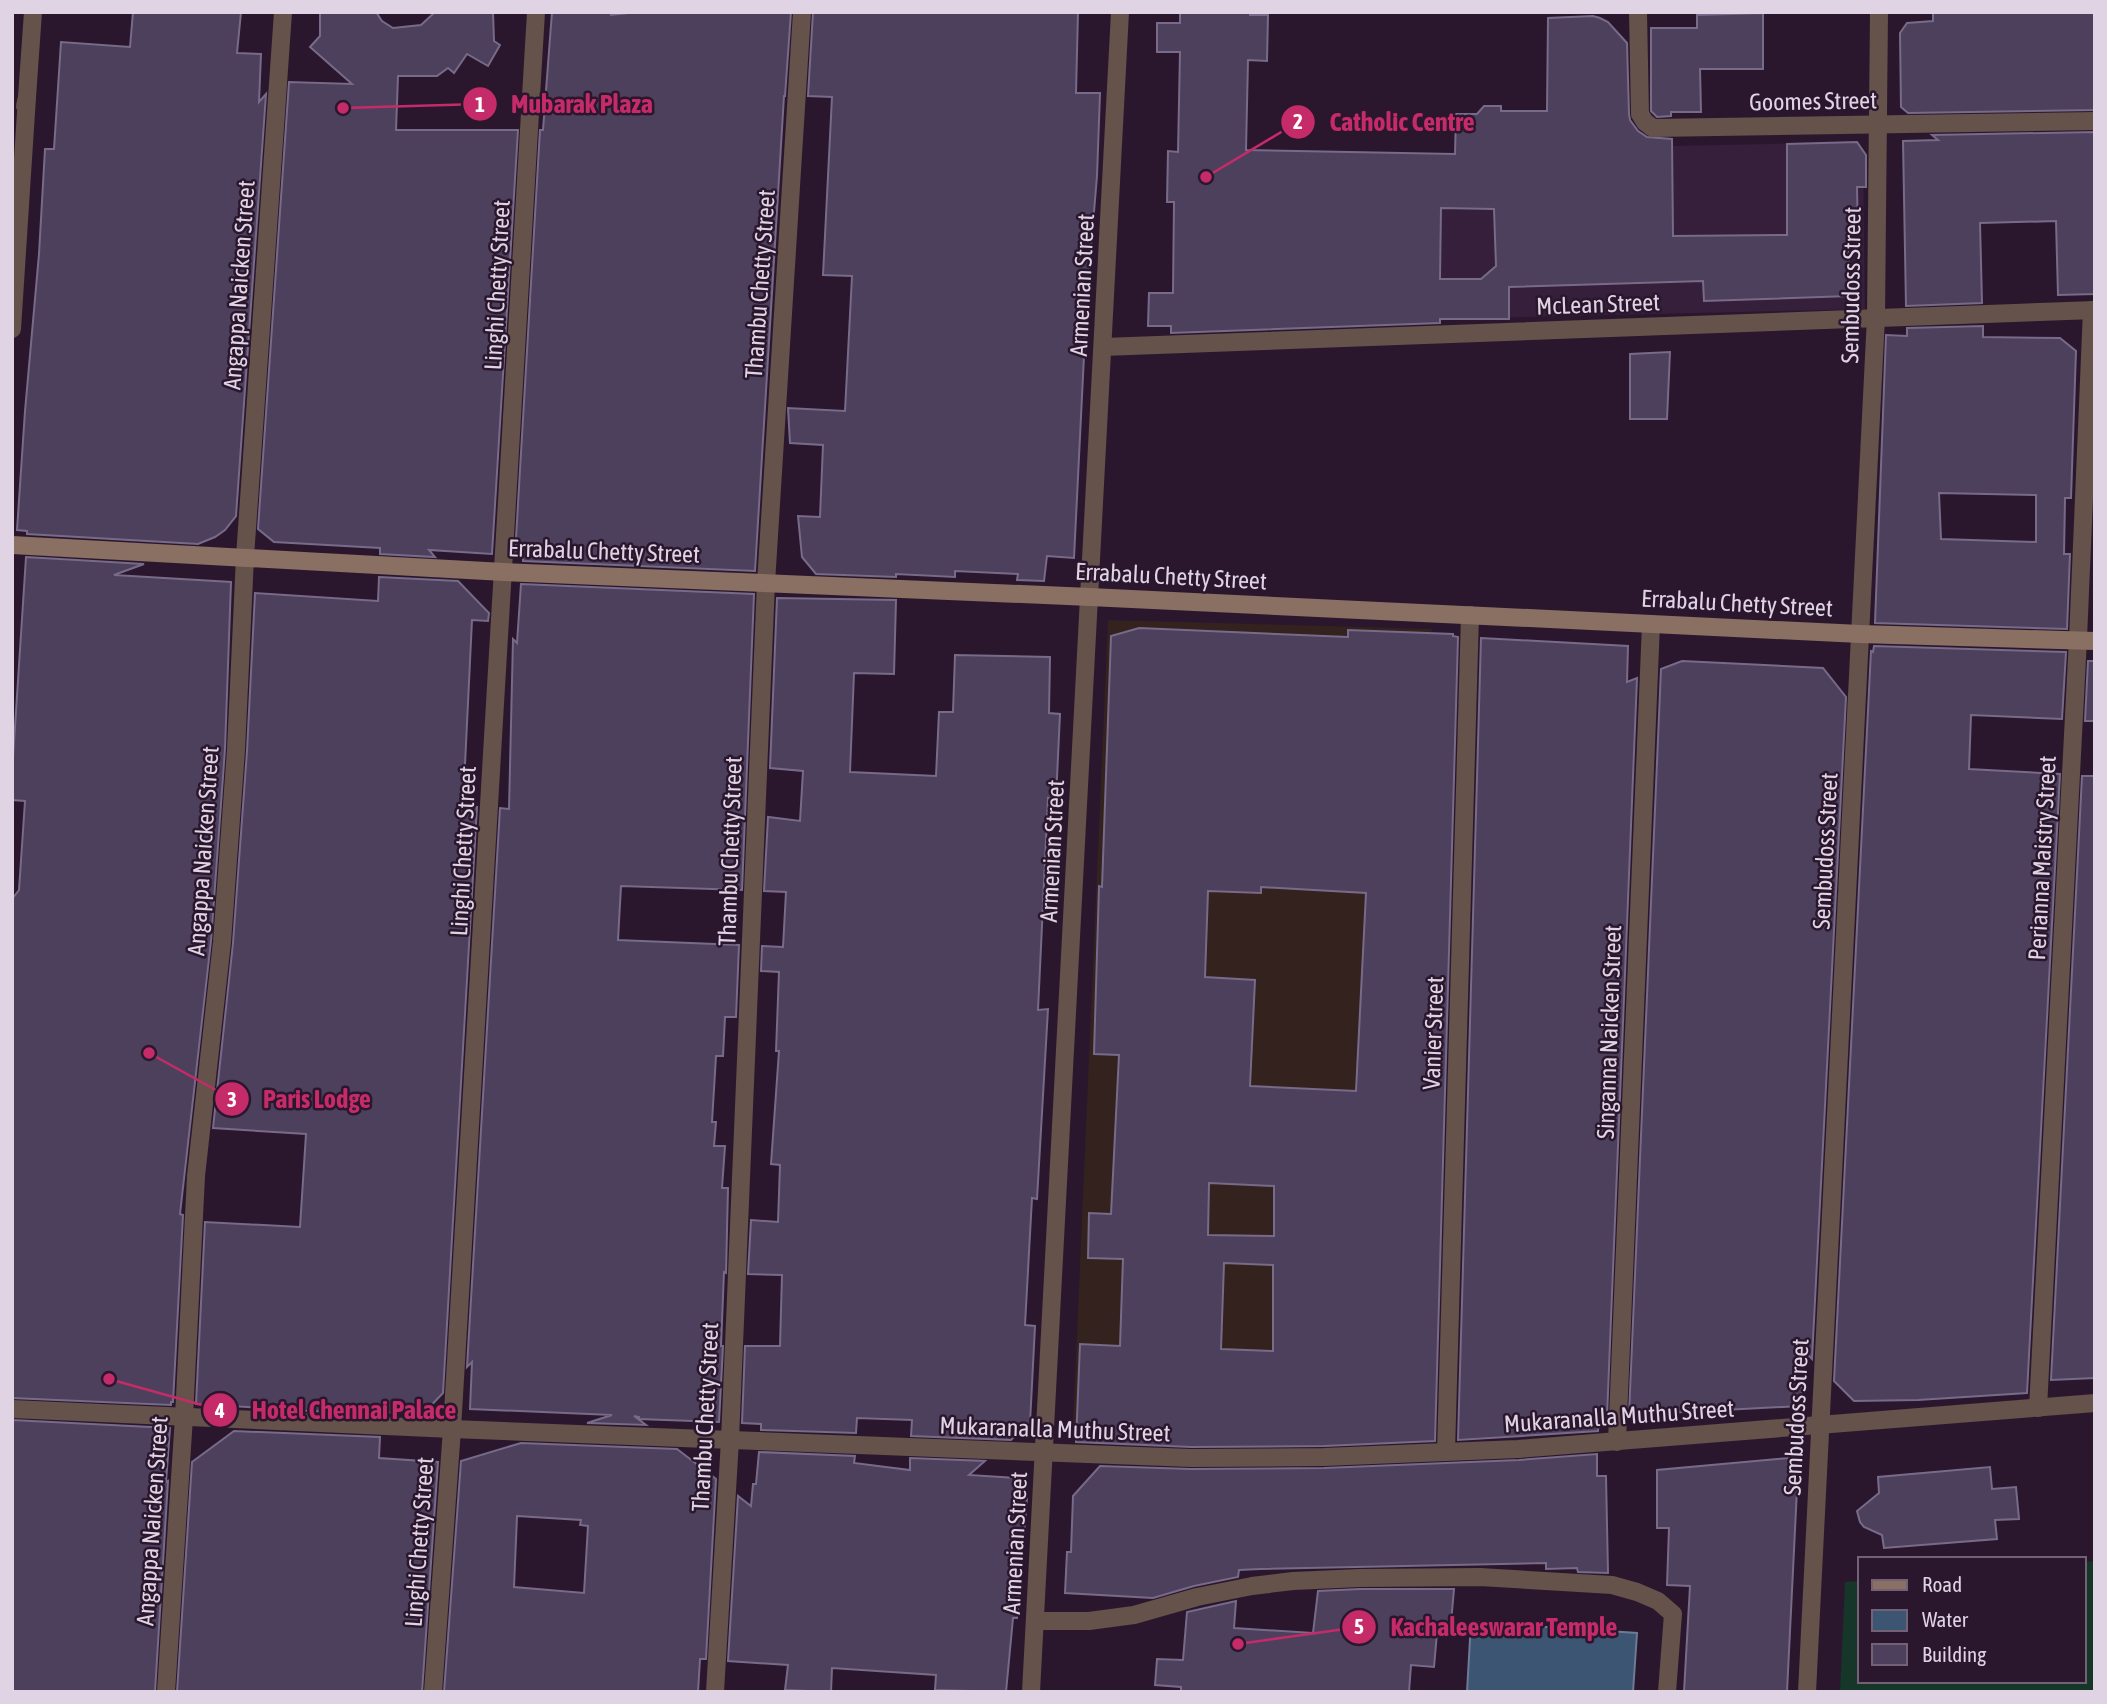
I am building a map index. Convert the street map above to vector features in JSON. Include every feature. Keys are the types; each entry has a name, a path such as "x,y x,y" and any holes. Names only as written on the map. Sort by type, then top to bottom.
{"street":[{"path":"12,329 33,12"},
{"name":"Angappa Naicken Street","path":"166,1692 196,1176 222,942 236,750 245,557 283,12"},
{"name":"Linghi Chetty Street","path":"433,1692 452,1429 536,12"},
{"name":"Thambu Chetty Street","path":"715,1692 730,1440 766,583 802,12"},
{"name":"Armenian Street","path":"1031,1692 1121,12"},
{"name":"Goomes Street","path":"1638,12 1640,114 1653,128 2095,121"},
{"name":"Sembudoss Street","path":"1807,1692 1876,317 1880,12"},
{"path":"12,154 27,97"},
{"name":"McLean Street","path":"1103,347 2093,310"},
{"name":"Perianna Maistry Street","path":"2038,1408 2086,640 2093,310"},
{"name":"Errabalu Chetty Street","path":"12,545 504,572 1860,634 2086,640"},
{"name":"Vanier Street","path":"1446,1452 1470,615"},
{"name":"Singanna Naicken Street","path":"1616,1441 1651,624"},
{"name":"Mukaranalla Muthu Street","path":"12,1409 1045,1454 1202,1458 1324,1457 1518,1449 2095,1403"},
{"path":"1035,1621 1089,1621 1134,1615 1216,1593 1293,1581 1480,1577 1612,1585 1658,1601 1673,1614 1668,1692"}],"shaded area":[{"path":"1484,106 1501,106 1501,129 1622,112 1642,132 1672,146 1857,142 1863,151 1865,309 1440,319 1441,208 1453,208 1456,114 1476,114"},
{"path":"1108,620 1432,629 1411,1415 1073,1426"}],"green space":[{"path":"2095,1561 2095,1692 1840,1692 1845,1582 1858,1581 1858,1683 2086,1683 2086,1562"}],"water":[{"path":"1471,1622 1637,1633 1633,1692 1467,1692"}],"building":[{"path":"133,12 241,12 237,53 261,54 259,102 266,94 236,516 225,530 198,544 27,534 27,531 17,530 45,149 54,149 61,42 130,47"},
{"path":"320,12 376,12 382,21 393,28 421,25 435,12 493,12 494,41 500,45 488,66 467,54 454,73 448,68 437,76 398,76 396,130 518,130 492,554 429,550 435,557 380,554 380,548 274,542 258,529 289,82 352,84 310,47 320,36"},
{"path":"552,12 611,12 611,15 638,12 791,12 755,571 523,561 523,555 515,555 540,130 543,130"},
{"path":"813,12 1078,12 1076,93 1100,93 1097,176 1087,295 1074,558 1047,556 1044,581 1017,580 1018,574 955,571 955,577 816,574 802,557 798,516 820,517 823,445 790,443 788,408 845,411 852,276 823,275 832,97 808,96"},
{"path":"1180,12 1250,12 1250,15 1268,15 1267,61 1248,60 1246,150 1455,154 1456,114 1477,114 1484,106 1501,106 1501,111 1547,111 1548,18 1600,18 1608,22 1627,43 1630,120 1638,131 1647,137 1672,139 1673,236 1787,235 1787,144 1857,142 1866,155 1866,187 1857,187 1858,234 1848,234 1849,296 1704,301 1703,281 1509,287 1509,319 1440,319 1440,323 1171,333 1171,326 1148,326 1149,293 1173,293 1174,202 1167,202 1168,151 1178,152 1180,52 1157,52 1157,23 1180,23","holes":["1441,208 1494,209 1496,266 1481,279 1440,279"]},
{"path":"1933,12 2095,12 2095,110 1908,113 1901,107 1900,33 1907,23 1933,21"},
{"path":"1763,13 1763,69 1700,69 1701,112 1671,112 1671,116 1657,117 1651,111 1651,28 1697,28 1697,15"},
{"path":"2095,132 2095,294 2058,295 2056,221 1980,223 1982,303 1906,306 1903,141 1938,140 1932,135"},
{"path":"1983,326 1983,337 2060,338 2076,351 2071,498 2065,498 2064,554 2070,554 2067,629 1875,623 1886,335 1907,336 1907,328","holes":["1939,493 2036,495 2036,542 1941,539"]},
{"path":"1670,352 1667,419 1630,419 1630,354"},
{"path":"26,557 144,564 114,575 231,582 225,749 211,941 180,1214 183,1215 171,1405 12,1398 12,899 19,890 25,801 12,800 12,773"},
{"path":"379,577 458,581 489,613 488,621 472,620 463,806 477,807 443,1393 423,1414 196,1404 205,1222 300,1227 306,1134 213,1128 233,943 255,593 378,601"},
{"path":"521,584 754,594 742,890 621,886 618,940 739,945 736,1017 725,1017 723,1056 716,1056 712,1122 716,1122 714,1146 725,1146 722,1188 728,1188 719,1422 639,1419 634,1416 646,1425 587,1423 612,1415 470,1409 472,1362 467,1367 500,808 509,809 513,639 517,643"},
{"path":"777,598 896,600 894,674 854,673 850,772 936,776 939,712 953,712 955,655 1050,657 1049,713 1060,714 1056,799 1048,798 1038,1010 1048,1009 1037,1199 1032,1198 1025,1325 1035,1326 1030,1423 1011,1440 911,1436 912,1420 857,1418 856,1433 761,1430 761,1424 742,1423 745,1346 780,1346 782,1275 748,1274 751,1220 778,1222 780,1165 771,1164 779,1051 776,1051 779,972 761,971 762,946 783,947 786,892 764,891 768,817 800,821 803,771 770,768"},
{"path":"1139,628 1348,637 1348,630 1453,634 1458,637 1435,1441 1324,1446 1191,1447 1076,1442 1080,1344 1120,1346 1123,1259 1088,1258 1089,1213 1111,1214 1119,1055 1094,1054 1111,636","holes":["1261,887 1366,893 1356,1091 1250,1086 1255,980 1205,977 1208,891 1261,893","1209,1183 1274,1186 1274,1236 1208,1235","1224,1263 1273,1265 1273,1351 1221,1349"]},
{"path":"1481,638 1628,646 1627,682 1637,678 1607,1417 1599,1417 1598,1431 1458,1440"},
{"path":"1874,646 2066,652 2062,719 1971,715 1969,769 2060,774 2027,1393 1854,1401 1834,1381 1871,651 1873,652"},
{"path":"1682,661 1823,668 1846,697 1812,1359 1804,1351 1801,1406 1629,1415 1661,669"},
{"path":"2088,661 2095,661 2095,721 2085,721"},
{"path":"2082,776 2095,776 2095,1378 2051,1380"},
{"path":"12,1420 170,1428 155,1692 12,1692"},
{"path":"234,1431 380,1437 379,1458 438,1462 422,1692 177,1692 192,1462"},
{"path":"521,1443 677,1449 716,1479 706,1659 700,1659 698,1692 444,1692 461,1461","holes":["517,1516 581,1520 580,1525 588,1526 584,1593 514,1587"]},
{"path":"759,1452 855,1456 854,1463 910,1470 910,1458 985,1461 969,1475 1016,1478 1016,1484 1023,1485 1021,1497 1027,1498 1017,1618 1013,1618 1006,1692 935,1690 936,1675 832,1668 831,1692 785,1690 788,1665 728,1661 738,1496 751,1506"},
{"path":"1597,1454 1597,1476 1606,1476 1608,1573 1578,1572 1577,1568 1546,1569 1546,1563 1261,1569 1239,1570 1238,1577 1153,1598 1065,1593 1067,1552 1071,1552 1073,1496 1100,1466 1191,1469 1324,1468"},
{"path":"1788,1458 1798,1469 1787,1692 1684,1692 1690,1586 1667,1585 1669,1528 1657,1528 1657,1470"},
{"path":"1990,1467 1992,1489 2016,1487 2019,1519 1995,1520 1997,1539 1884,1548 1882,1535 1864,1527 1860,1522 1857,1511 1879,1493 1878,1477"},
{"path":"1454,1589 1450,1634 1437,1633 1434,1667 1411,1665 1409,1692 1181,1692 1181,1687 1155,1685 1157,1659 1183,1660 1187,1612 1236,1601 1234,1628 1313,1633 1318,1591"}],"place":[{"name":"Mubarak Plaza","path":"343,108"},
{"name":"Catholic Centre","path":"1206,177"},
{"name":"Paris Lodge","path":"149,1053"},
{"name":"Hotel Chennai Palace","path":"109,1379"},
{"name":"Kachaleeswarar Temple","path":"1238,1644"}]}
